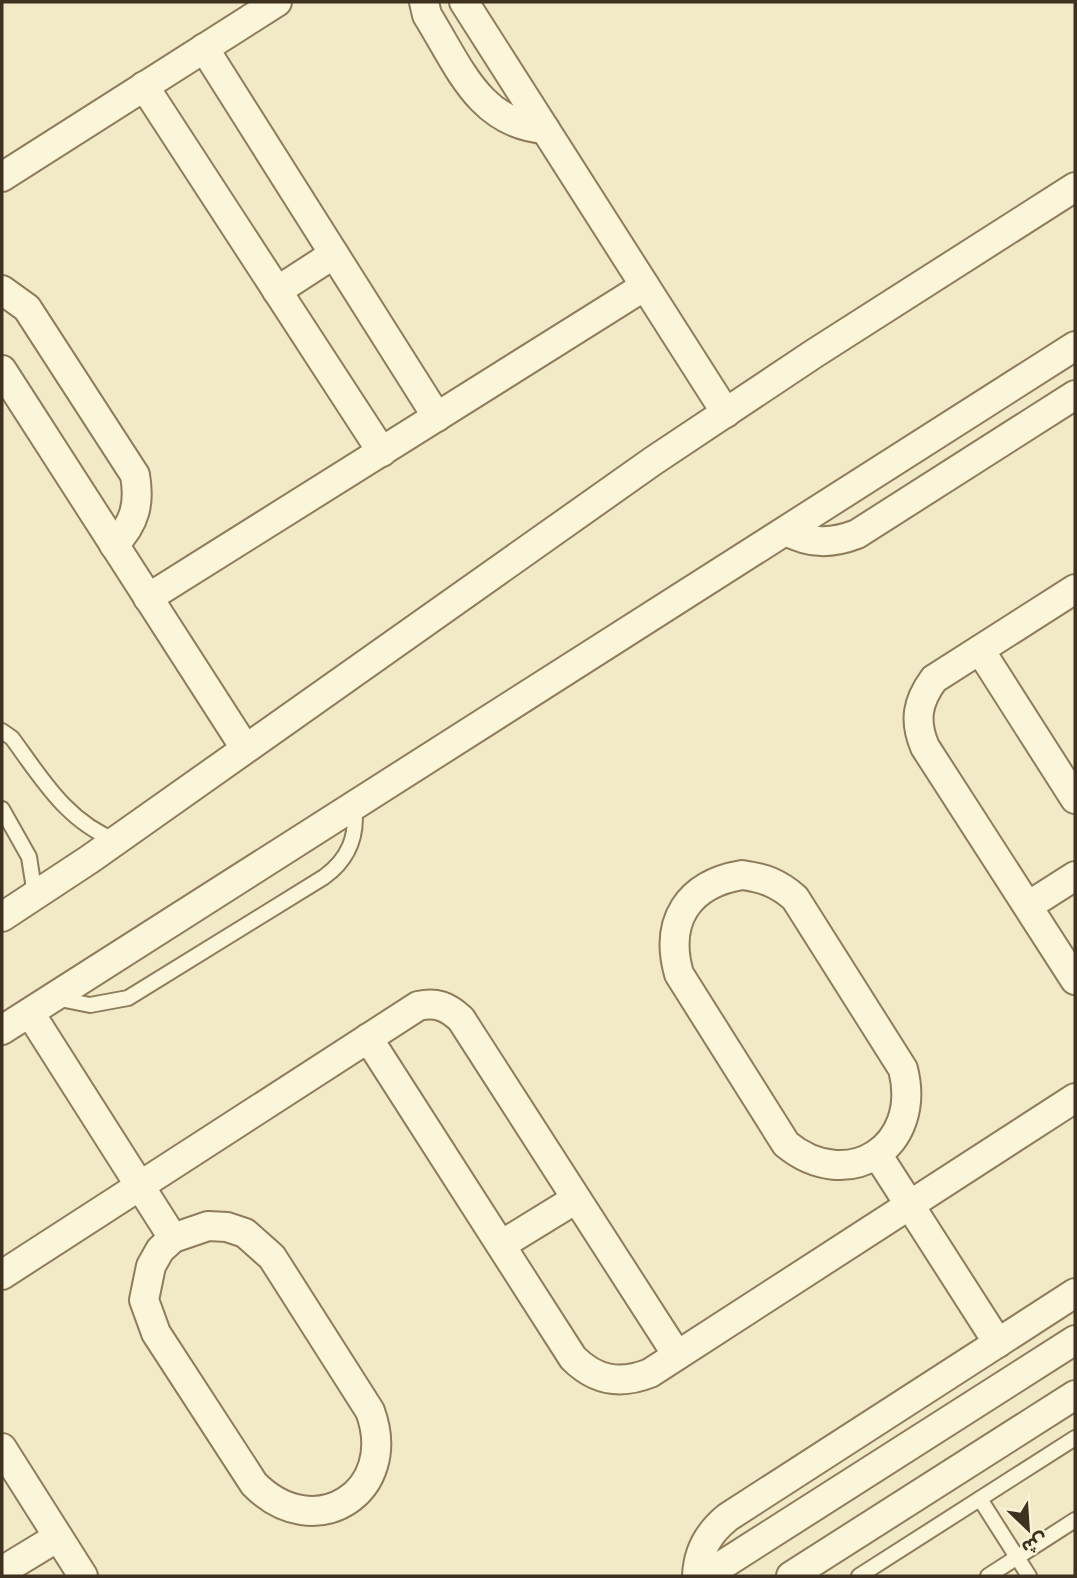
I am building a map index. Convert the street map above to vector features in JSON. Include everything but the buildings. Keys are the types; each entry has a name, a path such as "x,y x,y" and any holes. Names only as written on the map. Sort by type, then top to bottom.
{"street":[{"path":"2,177 277,2"},
{"path":"424,2 427,15 483,104 505,120 545,130"},
{"path":"464,2 726,413"},
{"path":"204,48 437,417"},
{"path":"144,86 382,452"},
{"path":"13,907 117,841 245,748 726,413 1075,187"},
{"path":"277,291 334,254"},
{"path":"148,598 645,286"},
{"path":"2,290 27,308 135,475 138,494 136,513 127,531 114,545"},
{"path":"2,1030 1075,346"},
{"path":"3,374 245,748"},
{"path":"786,531 813,542 828,542 857,534 1075,395"},
{"path":"1075,589 934,679 920,703 918,730 925,747 1075,980"},
{"path":"980,650 1075,799"},
{"path":"742,875 762,877 780,885 795,898 903,1069 907,1106 897,1133 877,1154 846,1166 830,1166 813,1162 786,1144 679,974 674,955 674,936 680,916 690,900 705,887 723,878 742,875"},
{"path":"1028,906 1075,876"},
{"path":"2,1275 418,1006 429,1004 452,1010 461,1018 677,1355"},
{"path":"30,1013 173,1238"},
{"path":"368,1038 573,1357 595,1375 623,1381 637,1378 677,1355 1075,1098"},
{"path":"877,1154 998,1343"},
{"path":"501,1245 576,1199"},
{"path":"227,1227 245,1233 272,1257 370,1411 377,1430 378,1451 373,1471 362,1488 346,1502 327,1510 307,1513 268,1499 254,1484 148,1318 145,1282 156,1258 173,1238 190,1230 227,1227"},
{"path":"697,1576 700,1552 707,1538 727,1517 1075,1293"},
{"path":"705,1576 1075,1340"},
{"path":"1021,1375 1044,1415"},
{"path":"792,1576 1075,1395"},
{"path":"2,1448 83,1576"},
{"path":"2,1571 58,1536"}],"lane":[{"path":"2,731 12,738 71,814 92,830 117,841"},
{"path":"53,998 90,1005 128,999 313,884 335,869 351,846 356,820 354,806"},
{"path":"2,809 29,858 13,907"},
{"path":"859,1576 1075,1438"},
{"path":"981,1499 1029,1576"},
{"path":"988,1576 1075,1520"}]}
